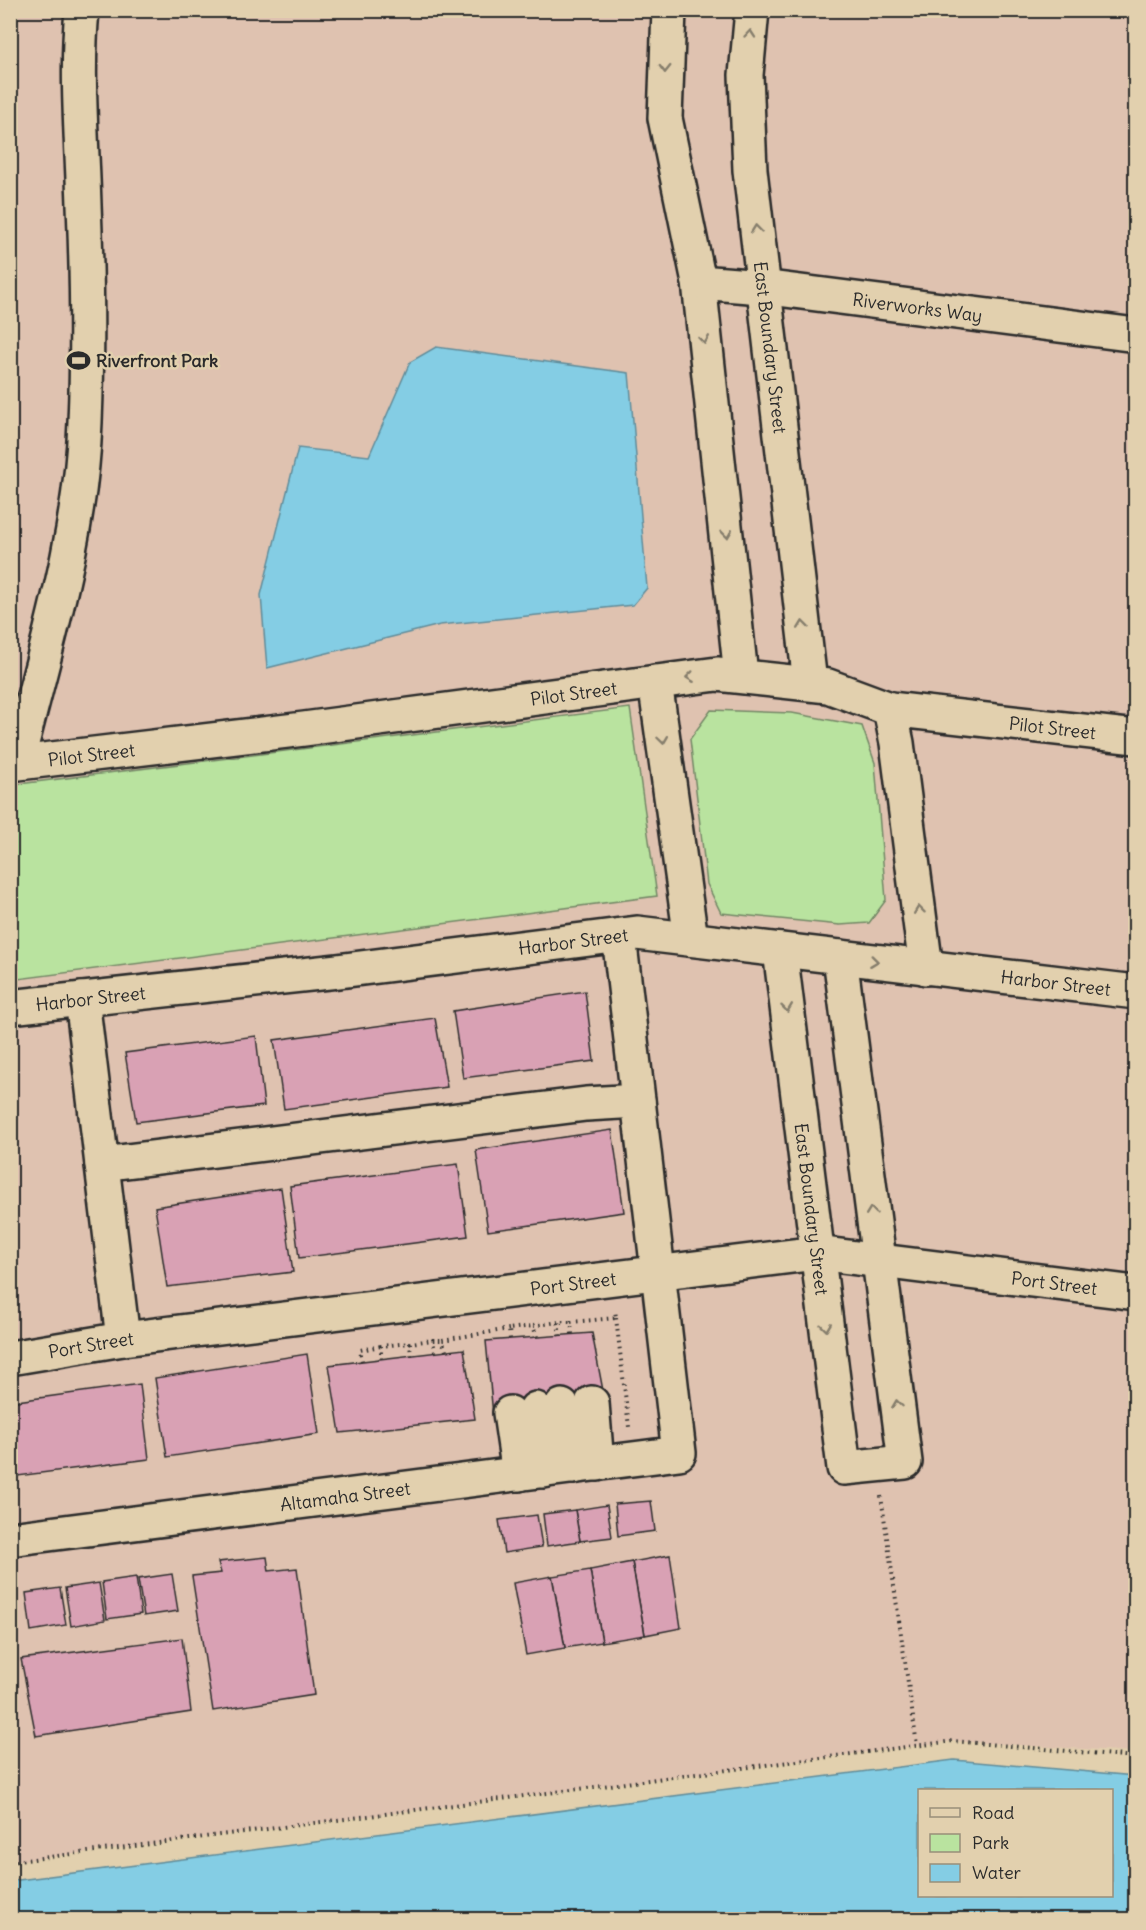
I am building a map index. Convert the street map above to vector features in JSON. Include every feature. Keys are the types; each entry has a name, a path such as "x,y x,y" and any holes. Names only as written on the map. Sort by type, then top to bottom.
{"street":[{"path":"14,764 68,554 81,488 85,423 87,279 78,54 82,10"},
{"path":"669,10 666,26 665,117 699,282 741,676"},
{"name":"East Boundary Street","path":"752,10 746,75 746,116 762,287 810,683"},
{"name":"Riverworks Way","path":"699,282 762,287 1136,335"},
{"name":"Pilot Street","path":"14,764 304,729 717,674 828,686 890,709 1136,737"},
{"path":"655,682 691,939"},
{"path":"890,709 897,743 926,968"},
{"name":"Harbor Street","path":"10,1007 637,933 1136,992"},
{"path":"619,936 658,1273"},
{"name":"East Boundary Street","path":"780,950 844,1468 904,1462 878,1262"},
{"path":"840,957 878,1262"},
{"path":"82,999 123,1340"},
{"path":"102,1164 576,1105 638,1101"},
{"name":"Port Street","path":"10,1358 123,1340 817,1253 1136,1293"},
{"name":"Altamaha Street","path":"10,1539 679,1453 658,1273"},
{"path":"558,1469 550,1408 558,1469"}],"path":[{"path":"558,1322 560,1336"},
{"path":"362,1361 360,1350 381,1346 571,1322"},
{"path":"533,1326 537,1337"},
{"path":"509,1329 510,1339"},
{"path":"433,1340 435,1352"},
{"path":"442,1340 446,1351"},
{"path":"410,1343 411,1356"},
{"path":"381,1346 381,1359"},
{"path":"880,1490 917,1745"},
{"path":"10,1862 952,1741 1136,1757"}],"shaded area":[{"path":"10,11 1135,11 1135,1752 953,1741 11,1862"}],"green space":[{"path":"630,708 657,896 18,979 10,927 11,785"},
{"path":"711,710 792,713 862,726 875,763 886,900 869,923 840,925 721,913 707,884 690,739"}],"water":[{"path":"436,347 629,373 647,588 633,605 440,625 267,668 261,595 298,448 369,456 410,362"},
{"path":"954,1760 1135,1776 1135,1919 11,1919 11,1881"}],"building":[{"path":"585,991 594,1061 463,1078 453,1011"},
{"path":"435,1018 447,1087 284,1109 274,1040"},
{"path":"256,1036 264,1106 136,1122 125,1053"},
{"path":"612,1130 624,1212 488,1231 476,1150"},
{"path":"458,1164 468,1236 299,1258 290,1186"},
{"path":"281,1188 293,1272 167,1287 155,1207"},
{"path":"592,1333 605,1401 493,1415 486,1341"},
{"path":"464,1349 475,1419 340,1433 329,1365"},
{"path":"307,1354 319,1434 167,1457 155,1378"},
{"path":"140,1384 149,1459 10,1477 10,1402"},
{"path":"651,1501 655,1531 618,1536 615,1504"},
{"path":"607,1505 612,1537 580,1541 575,1510"},
{"path":"575,1510 580,1541 547,1546 543,1514"},
{"path":"537,1515 542,1547 504,1553 499,1520"},
{"path":"670,1555 681,1628 645,1635 632,1562"},
{"path":"267,1557 269,1571 297,1568 314,1695 213,1711 192,1576 221,1573 218,1562"},
{"path":"632,1562 645,1635 602,1642 590,1570"},
{"path":"590,1570 602,1642 565,1648 552,1576"},
{"path":"172,1574 178,1611 144,1616 138,1579"},
{"path":"552,1576 565,1648 526,1655 513,1583"},
{"path":"136,1577 141,1614 107,1619 102,1582"},
{"path":"99,1583 105,1620 71,1626 65,1588"},
{"path":"60,1588 66,1625 31,1631 26,1593"},
{"path":"182,1638 191,1712 36,1736 21,1659"}],"place":[{"name":"Riverfront Park","path":"78,360"}]}
